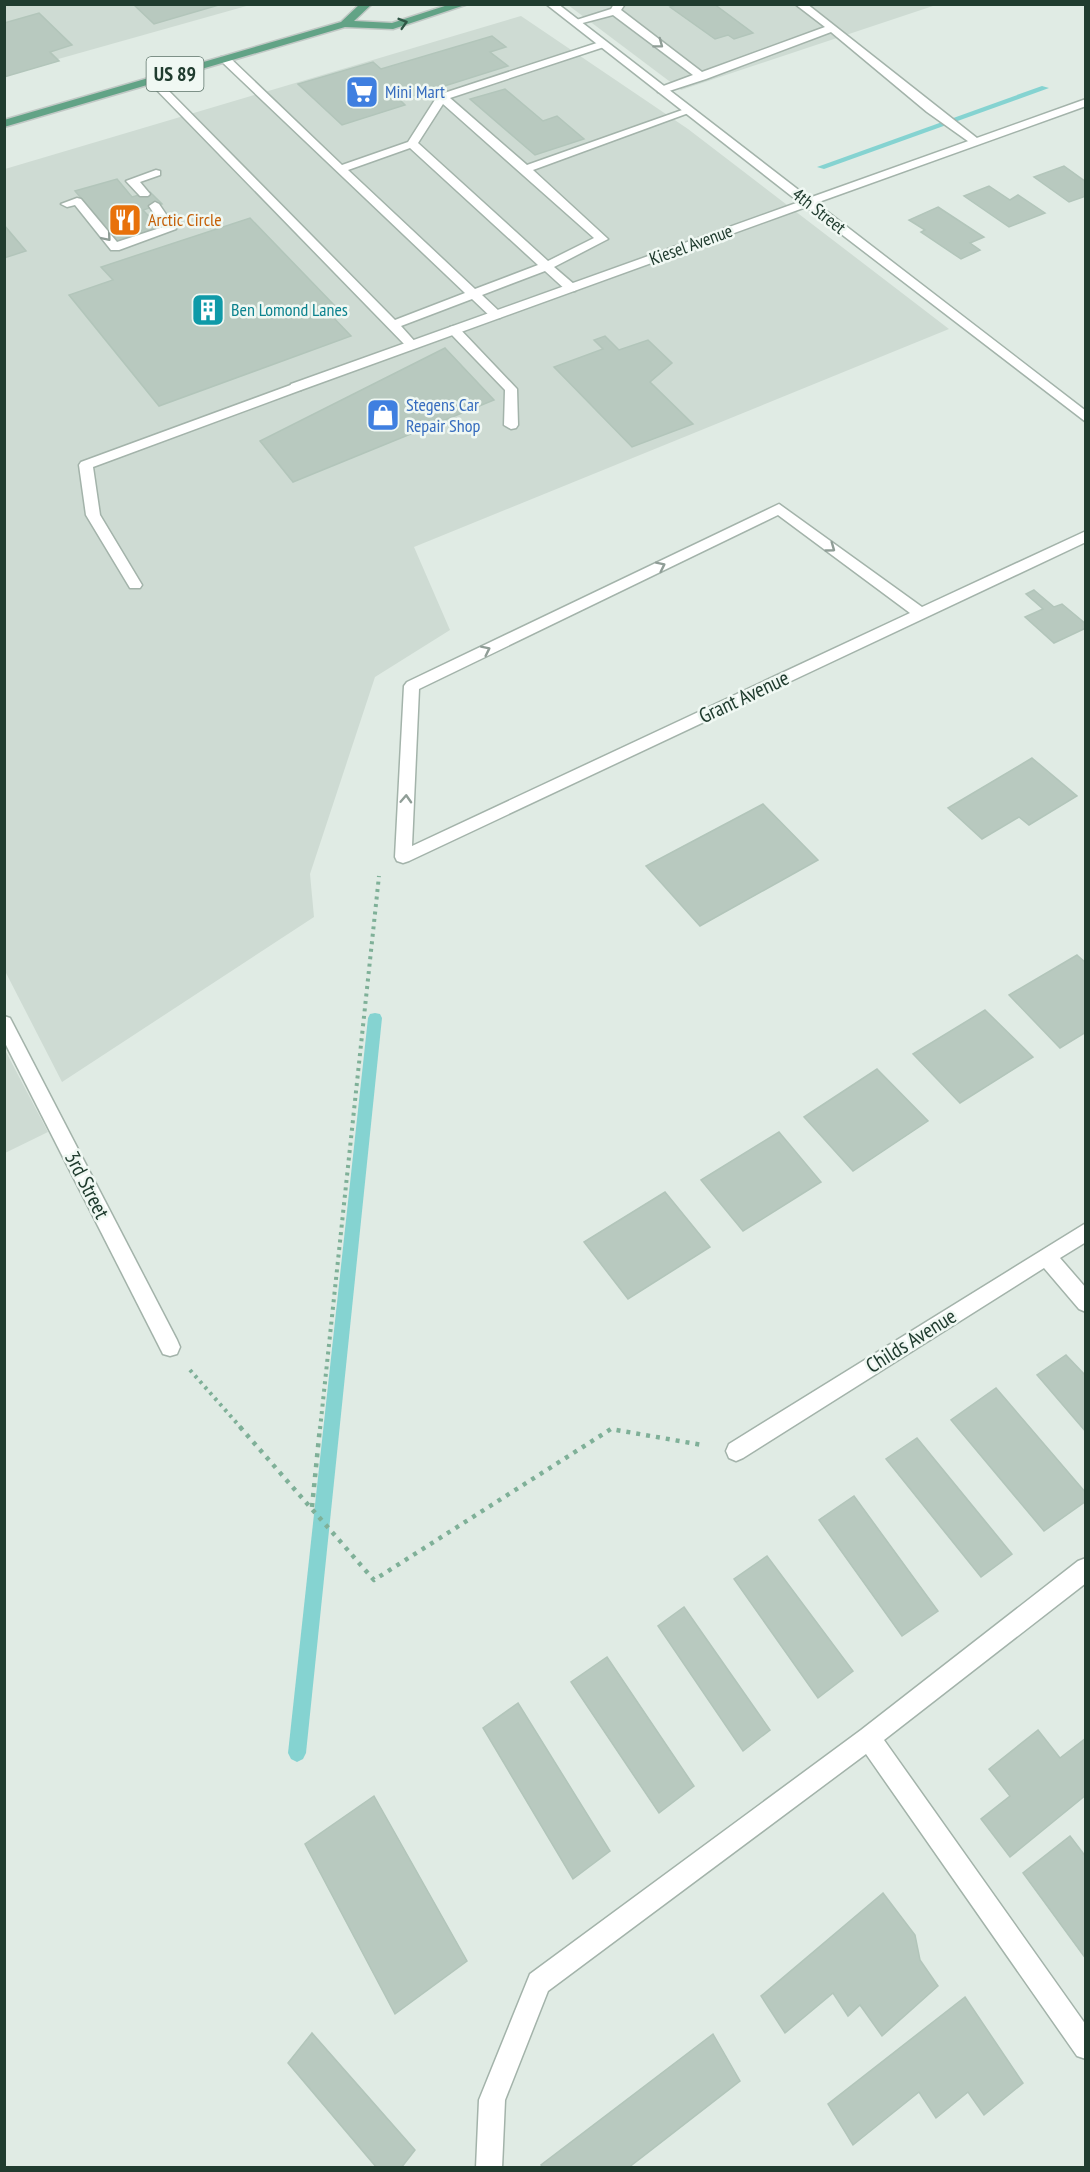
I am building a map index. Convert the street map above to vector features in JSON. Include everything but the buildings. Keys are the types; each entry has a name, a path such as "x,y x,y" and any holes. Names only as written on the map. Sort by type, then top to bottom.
{"main road":[{"name":"US 89","path":"345,24 368,4"},
{"name":"US 89","path":"4,124 345,24 393,26 463,4"}],"street":[{"name":"4th Street","path":"551,4 1086,418"},
{"path":"800,4 833,28 950,125 976,142"},
{"path":"574,22 617,8 702,77"},
{"path":"662,90 833,28"},
{"path":"340,169 412,144 442,97 603,44"},
{"path":"225,59 496,315"},
{"path":"152,81 412,345"},
{"path":"393,325 546,266 602,239 442,97"},
{"name":"Kiesel Avenue","path":"135,585 93,515 86,465 1086,102"},
{"path":"525,169 689,111"},
{"path":"412,144 571,288"},
{"path":"144,194 132,181 156,173"},
{"path":"67,204 77,201 115,246 170,229 155,206"},
{"path":"454,330 511,389 511,425"},
{"path":"403,857 412,686 779,509 921,614"},
{"name":"Grant Avenue","path":"403,857 1086,536"},
{"name":"3rd Street","path":"4,1023 170,1347"},
{"name":"Childs Avenue","path":"736,1450 1086,1231"},
{"path":"1046,1256 1086,1303"},
{"path":"489,2168 492,2100 539,1983 869,1738 1086,1569"},
{"path":"869,1738 1086,2047"}],"path":[{"path":"312,1507 382,854 403,857"},
{"path":"170,1347 374,1580 611,1430 736,1450"}],"shaded area":[{"path":"931,4 933,6 681,90 568,5"},
{"path":"5,5 250,5 5,74"},
{"path":"521,16 688,129 949,329 414,547 450,630 375,677 310,874 314,917 62,1082 5,971 5,169"},
{"path":"5,1050 48,1132 4,1153"}],"waterway":[{"path":"821,167 1045,88"},
{"path":"297,1753 375,1018"}],"place":[{"name":"Mini Mart","path":"362,92"},
{"name":"Arctic Circle","path":"125,220"},
{"name":"Ben Lomond Lanes","path":"208,310"},
{"name":"Stegens Car Repair Shop","path":"383,415"}]}
